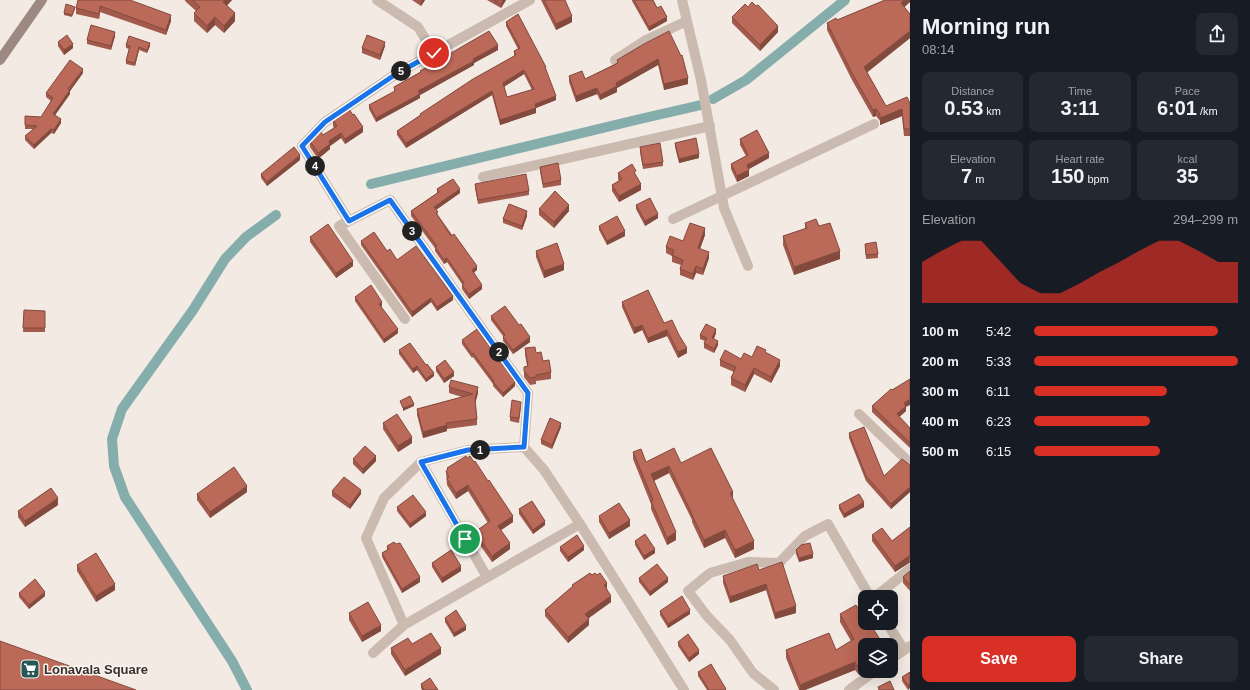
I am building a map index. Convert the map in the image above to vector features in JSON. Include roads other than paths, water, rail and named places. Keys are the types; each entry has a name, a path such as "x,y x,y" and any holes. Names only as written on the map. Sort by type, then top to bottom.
{"main road":[{"path":"0,60 42,0"}],"street":[{"path":"377,0 418,27 434,53"},
{"path":"349,221 302,146 325,122 396,74 530,0"},
{"path":"682,0 701,80 724,208 748,266"},
{"path":"615,60 646,40 687,21"},
{"path":"673,219 874,124"},
{"path":"484,177 710,126"},
{"path":"405,319 339,226 390,200 528,393 524,447 544,470 580,524 684,690"},
{"path":"859,414 910,463"},
{"path":"404,626 366,538 384,498 421,462 468,450 524,447"},
{"path":"421,462 487,577"},
{"path":"373,653 404,626 580,524"},
{"path":"774,690 753,673 730,640 707,616 688,591 710,573 748,562 779,563 805,536 828,524 866,590"},
{"path":"884,590 910,569"},
{"path":"892,630 907,648 898,655"},
{"path":"849,690 865,678"}],"waterway":[{"path":"713,99 746,80 845,0"},
{"path":"371,184 701,105"},
{"path":"247,690 232,661 125,497 114,466 112,439 122,409 193,310 225,259 246,237 276,215"}],"place":[{"name":"Lonavala Square","path":"30,669"}]}
